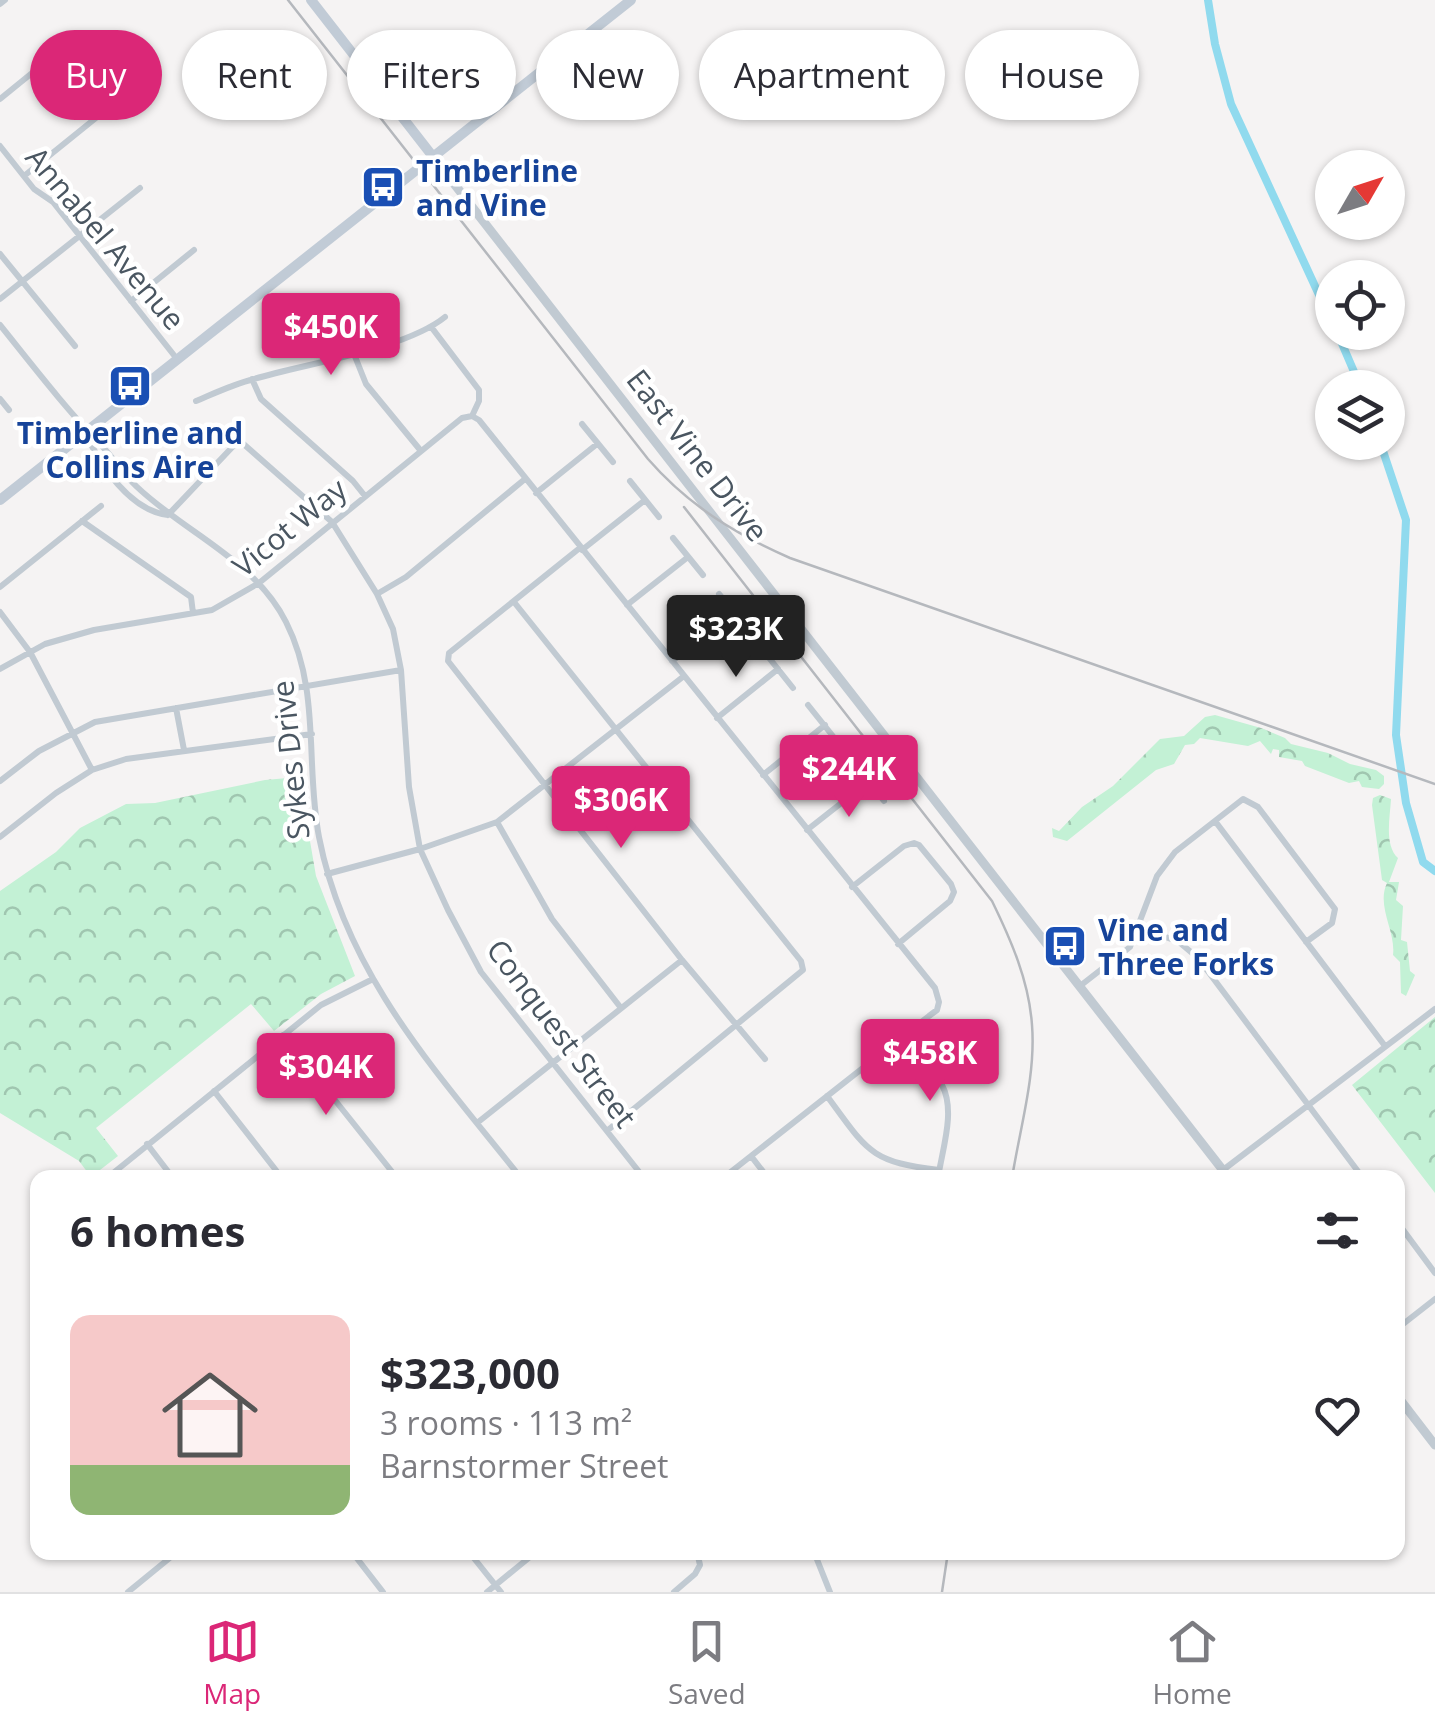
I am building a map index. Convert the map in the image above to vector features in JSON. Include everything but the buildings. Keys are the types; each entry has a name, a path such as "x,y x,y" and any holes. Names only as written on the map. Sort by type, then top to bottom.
{"main road":[{"name":"East Vine Drive","path":"311,0 434,158"},
{"path":"0,500 631,0"}],"street":[{"path":"0,98 30,74"},
{"path":"24,176 94,120"},
{"name":"Annabel Avenue","path":"0,146 34,190 53,202 177,359"},
{"name":"East Vine Drive","path":"434,158 1223,1170"},
{"path":"0,299 140,188"},
{"path":"131,300 194,250"},
{"path":"0,254 76,346"},
{"path":"196,401 252,379 354,354 432,328 445,317"},
{"name":"Sykes Drive","path":"0,324 86,432 95,456 123,487 154,514 168,515 233,558 285,619 308,686 312,790 327,874 344,926 371,980 426,1058 515,1170"},
{"path":"432,328 480,390 480,401 472,416 935,988 939,1002 936,1010 733,1170"},
{"path":"354,354 366,384 421,451"},
{"path":"252,379 261,398 353,480 365,496"},
{"path":"0,399 9,410"},
{"name":"Vicot Way","path":"0,669 45,644 94,630 212,610 259,584 462,418 472,416"},
{"path":"582,424 612,462"},
{"name":"Conquest Street","path":"168,515 238,440 332,522 377,594 393,628 401,670 409,787 420,848 481,972 638,1170"},
{"path":"536,493 597,444"},
{"path":"377,594 406,578 526,479"},
{"path":"630,480 659,517"},
{"path":"645,500 448,653 448,661 682,960 765,1059"},
{"path":"0,587 101,506"},
{"path":"82,521 191,597 194,613"},
{"path":"673,538 703,575"},
{"path":"627,605 688,557"},
{"path":"719,594 749,630"},
{"path":"514,602 802,961 804,970 608,1130"},
{"path":"0,612 30,652 92,770"},
{"path":"672,662 735,613"},
{"path":"762,649 793,688"},
{"path":"717,718 778,669"},
{"path":"0,781 39,750 95,722 401,670"},
{"path":"327,874 497,822 684,676"},
{"path":"808,704 840,745"},
{"path":"176,708 184,750"},
{"path":"762,775 824,725"},
{"path":"0,837 92,770 126,759 312,734"},
{"path":"853,762 884,801"},
{"path":"807,830 868,782"},
{"path":"1080,986 1130,947 1166,862 1244,799 1254,803 1333,906 1336,914 1332,923 1306,942"},
{"path":"1214,821 1385,1046"},
{"path":"497,822 552,919 621,1008"},
{"path":"852,887 904,846 914,843 940,871 954,892 950,901 898,944"},
{"path":"1139,927 1179,942 1198,958 1357,1170"},
{"path":"477,1122 682,960"},
{"path":"116,1170 320,1005 371,980"},
{"path":"1231,1170 1308,1105 1435,1009"},
{"path":"283,1035 391,1170"},
{"path":"904,1035 946,1092 948,1109 939,1170"},
{"path":"214,1091 276,1170"},
{"path":"828,1096 862,1143 898,1165 920,1170"},
{"path":"147,1144 167,1170"},
{"path":"750,1156 761,1170"},
{"path":"1405,1233 1435,1273"},
{"path":"1405,1323 1435,1300"},
{"path":"1405,1405 1435,1445"},
{"path":"128,1592 167,1560"},
{"path":"358,1560 383,1592"},
{"path":"475,1560 498,1588"},
{"path":"486,1592 498,1588 528,1560"},
{"path":"674,1592 695,1574 698,1560"},
{"path":"817,1560 830,1592"}],"green space":[{"path":"1215,715 1376,770 1384,776 1384,784 1379,789 1362,787 1359,781 1349,783 1305,766 1302,761 1279,757 1279,750 1273,749 1271,754 1260,741 1248,746 1200,738 1185,745 1174,764 1156,770 1067,841 1053,837 1052,828 1059,831 1082,807 1113,786 1160,739 1184,736 1205,717"},
{"path":"299,777 316,876 355,976 321,994 274,1031 251,1004 96,1128 118,1156 100,1170 86,1170 79,1161 0,1113 0,891 56,852 80,828 126,804 155,803 265,780"},
{"path":"1380,795 1391,799 1389,839 1398,858 1389,882 1399,882 1396,900 1403,906 1401,940 1407,942 1410,971 1415,975 1406,996 1401,993 1400,962 1393,955 1385,910 1387,883 1382,880 1372,805 1373,798"},
{"path":"1435,1017 1435,1193 1352,1085"}],"waterway":[{"path":"1208,0 1231,104 1315,286"},
{"path":"1345,350 1353,370"},
{"path":"1386,460 1406,520 1396,735 1406,803 1423,862 1435,871"}],"railway":[{"path":"288,0 648,459 679,491 713,517 790,558 1435,784"},
{"path":"684,507 992,901 1023,977 1032,1025 1030,1082 1014,1170"},
{"path":"942,1592 947,1560"}],"place":[{"name":"Timberline and Vine","path":"383,187"},
{"name":"Timberline and Collins Aire","path":"130,386"},
{"name":"Vine and Three Forks","path":"1065,946"}]}
